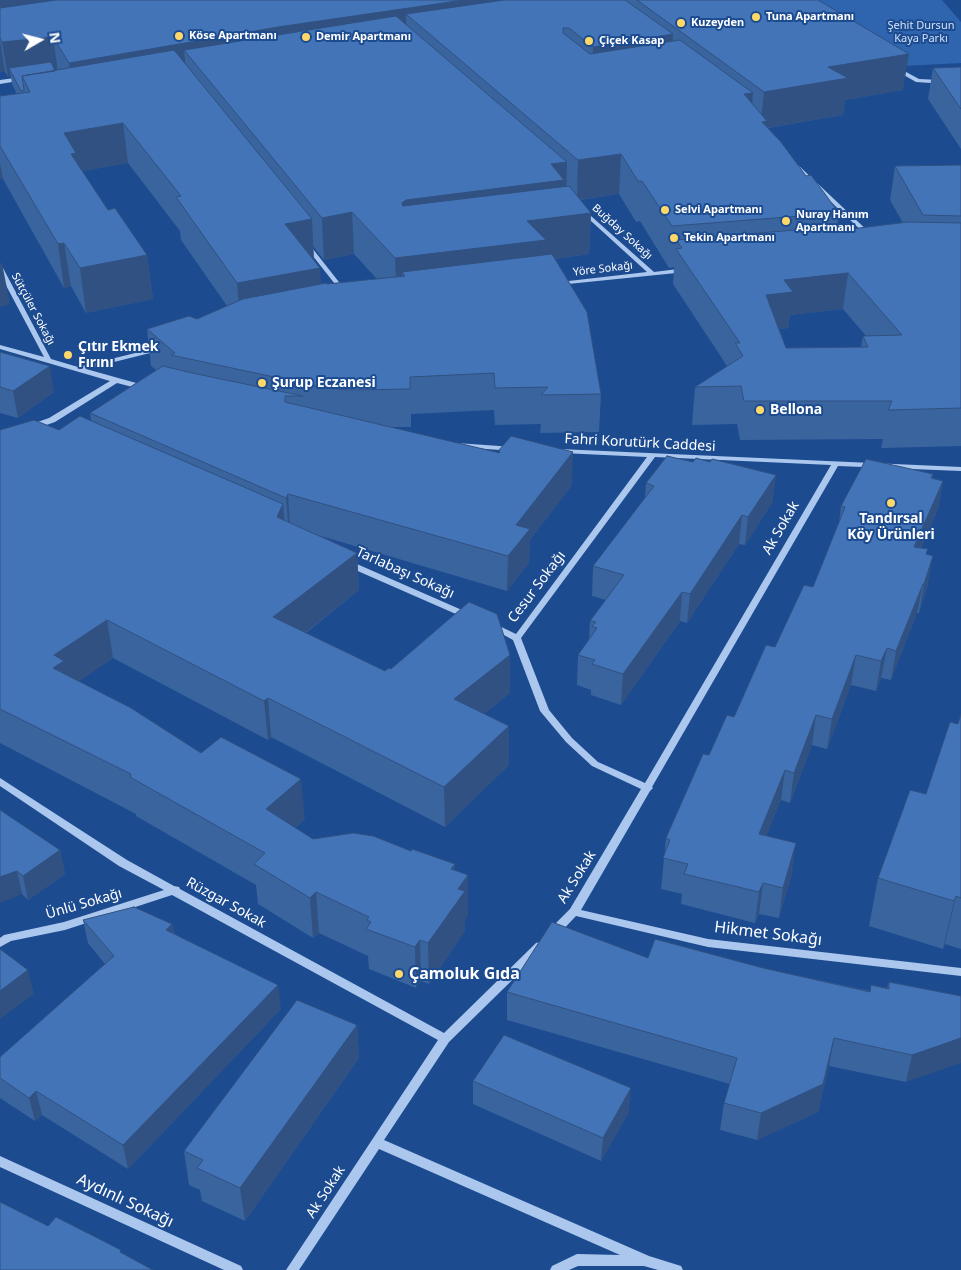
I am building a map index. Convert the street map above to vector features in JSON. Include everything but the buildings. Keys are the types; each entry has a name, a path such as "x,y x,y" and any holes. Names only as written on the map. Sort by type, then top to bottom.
{"street":[{"path":"890,65 914,80 961,83"},
{"path":"0,82 28,79"},
{"path":"788,159 872,239"},
{"name":"Buğday Sokağı","path":"578,207 652,273"},
{"path":"583,221 593,220"},
{"path":"302,239 351,301"},
{"name":"Sütçüler Sokağı","path":"0,268 48,359"},
{"name":"Yöre Sokağı","path":"553,285 691,270"},
{"path":"75,369 170,346"},
{"path":"0,347 48,359 75,369 152,390"},
{"path":"28,428 52,420 116,380"},
{"path":"36,425 45,429"},
{"path":"451,444 527,449"},
{"name":"Fahri Korutürk Caddesi","path":"556,451 651,457 961,469"},
{"name":"Cesur Sokağı","path":"648,788 595,764 568,740 544,711 517,638 651,457"},
{"name":"Ak Sokak","path":"292,1270 445,1039 574,912 836,463"},
{"name":"Tarlabaşı Sokağı","path":"335,558 517,638"},
{"name":"Rüzgar Sokak","path":"1,783 123,863 445,1039"},
{"name":"Ünlü Sokağı","path":"0,943 8,938 64,926 175,890"},
{"name":"Hikmet Sokağı","path":"574,912 708,943 961,972"},
{"path":"376,1142 647,1261 677,1270"},
{"name":"Aydınlı Sokağı","path":"0,1161 237,1270"},
{"path":"556,1270 577,1260 647,1261"}],"green space":[{"name":"Şehit Dursun Kaya Parkı","path":"803,0 942,0 961,22 961,63 904,66"}],"place":[{"name":"Tuna Apartmanı","path":"756,17"},
{"name":"Kuzeyden","path":"681,23"},
{"name":"Köse Apartmanı","path":"179,36"},
{"name":"Demir Apartmanı","path":"306,37"},
{"name":"Çiçek Kasap","path":"589,41"},
{"name":"Selvi Apartmanı","path":"665,210"},
{"name":"Nuray Hanım Apartmanı","path":"786,221"},
{"name":"Tekin Apartmanı","path":"674,238"},
{"name":"Çıtır Ekmek Fırını","path":"68,355"},
{"name":"Şurup Eczanesi","path":"262,383"},
{"name":"Bellona","path":"760,410"},
{"name":"Tandırsal Köy Ürünleri","path":"891,503"},
{"name":"Çamoluk Gıda","path":"399,974"}]}
